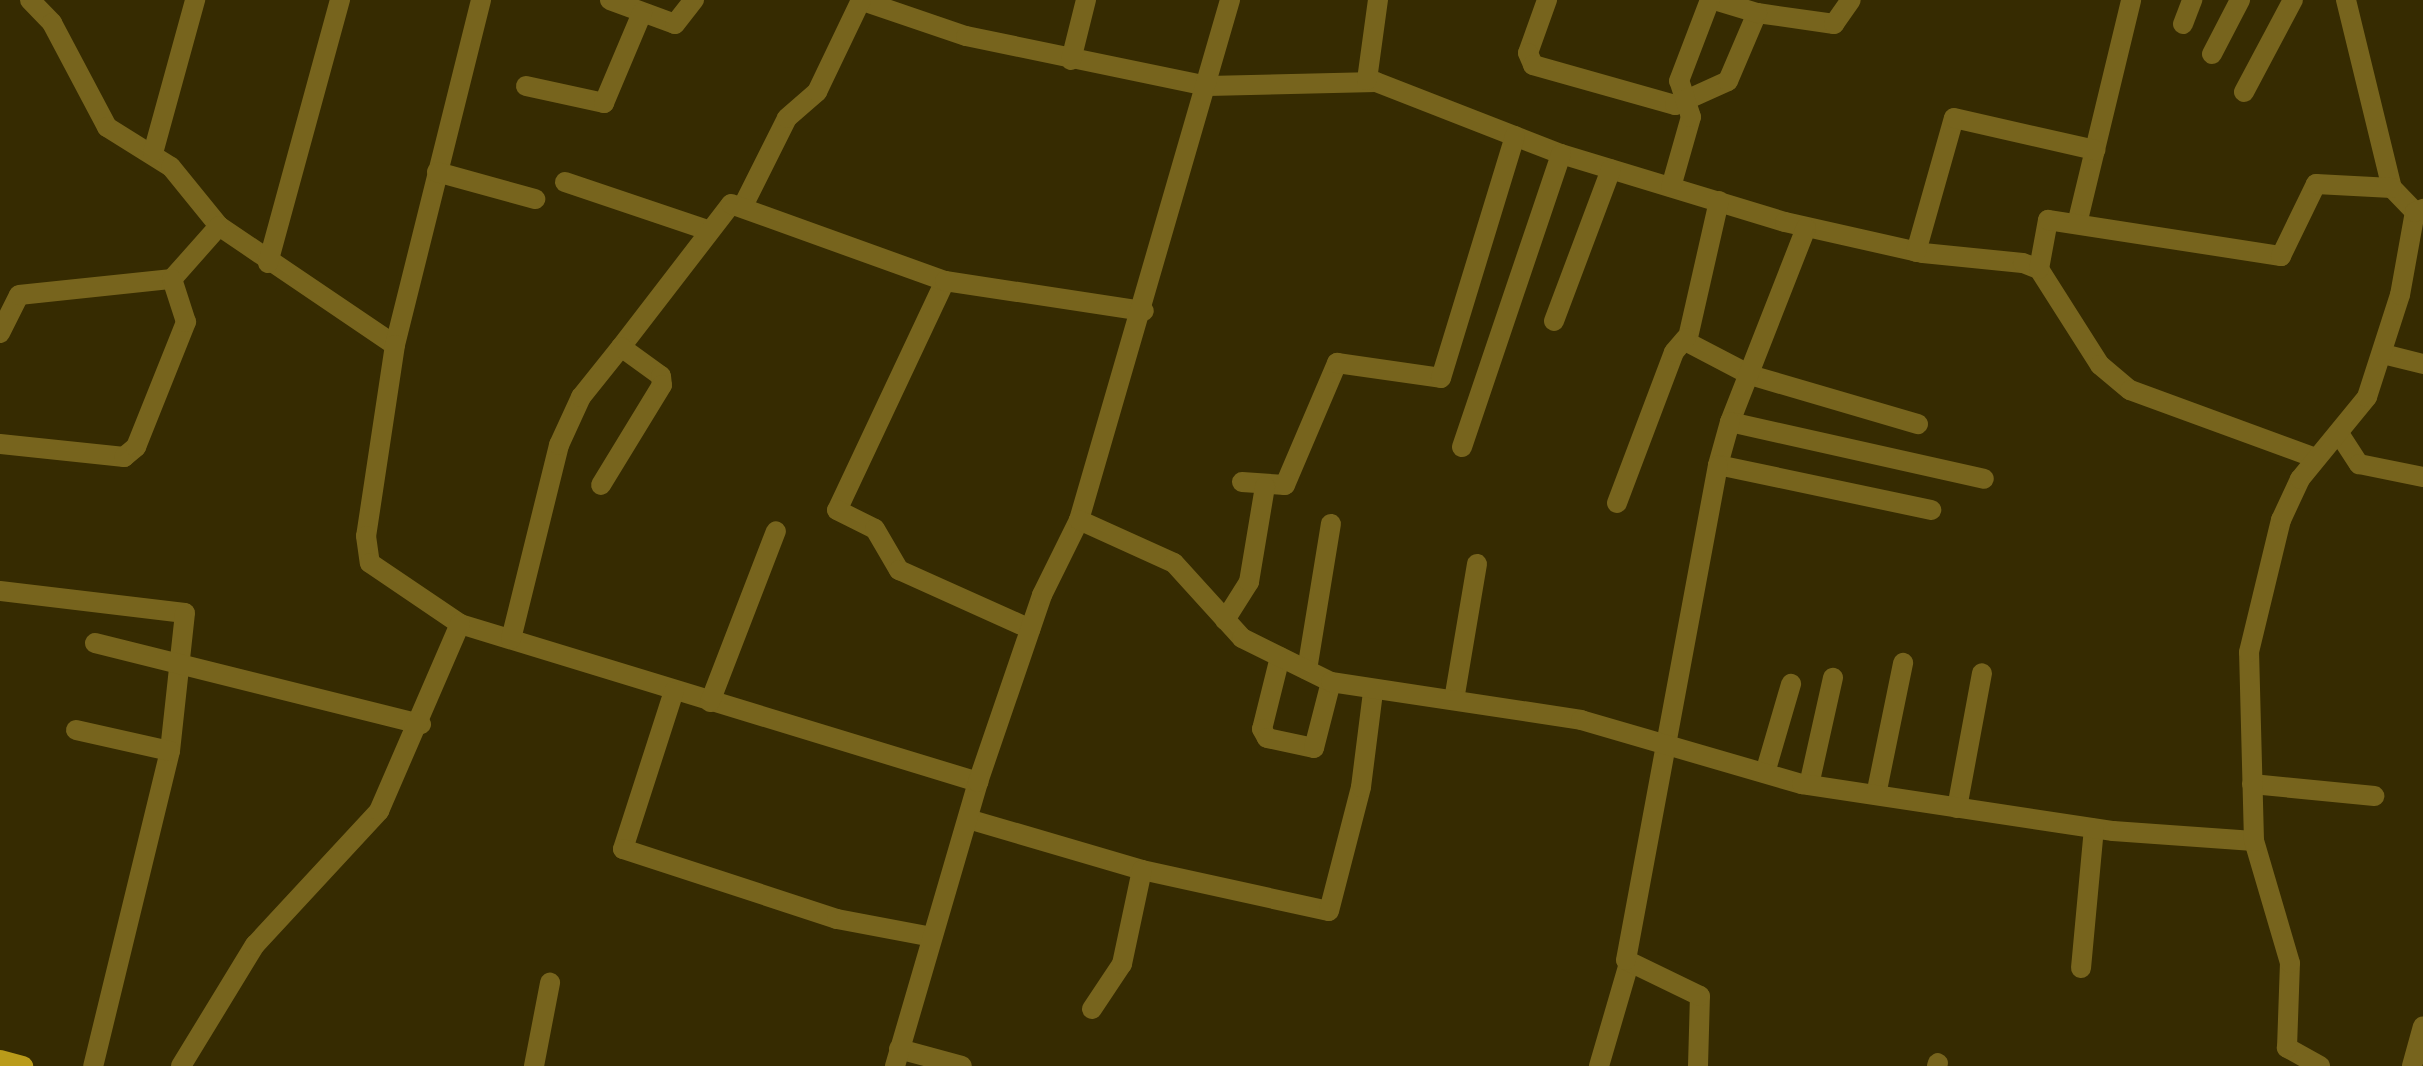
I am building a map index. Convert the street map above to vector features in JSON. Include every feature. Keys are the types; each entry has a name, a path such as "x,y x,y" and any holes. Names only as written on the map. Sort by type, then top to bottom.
{"street":[{"path":"30,0 50,9 99,118 153,153 219,226 268,263 395,345"},
{"path":"153,153 195,0"},
{"path":"268,263 340,0"},
{"path":"481,0 395,345 367,555 394,585 460,624 978,782"},
{"path":"610,0 675,24 694,0"},
{"path":"743,206 787,118 817,92 860,0 902,8 1071,60 1208,86 1367,80 1561,154 1806,228 1916,252 2039,269"},
{"path":"1071,60 1086,0"},
{"path":"962,1066 897,1058 978,782 1030,629 1079,520 1144,311 1230,0"},
{"path":"1367,80 1378,0"},
{"path":"1547,0 1528,53 1533,65 1653,102 1686,103 1728,81 1757,13"},
{"path":"1671,187 1691,117 1680,77 1712,0 1757,13 1834,24 1851,0"},
{"path":"2077,224 2131,0"},
{"path":"2183,24 2192,0"},
{"path":"2212,54 2240,0"},
{"path":"2244,92 2293,0"},
{"path":"2352,3 2392,188"},
{"path":"526,86 604,103 642,13"},
{"path":"1916,252 1954,118 2095,150"},
{"path":"1242,482 1265,486 1287,482 1337,363 1441,378 1515,136"},
{"path":"1462,447 1561,154"},
{"path":"1554,321 1611,169"},
{"path":"437,172 535,199"},
{"path":"565,182 708,230"},
{"path":"2316,458 2130,390 2100,365 2039,269 2046,221 2281,256 2316,184 2392,188 2419,210 2383,354 2367,397 2340,435 2316,458 2281,520 2262,584 2249,652 2254,841 2290,963 2286,1057 2320,1066"},
{"path":"1617,503 1674,352 1686,338 1719,201"},
{"path":"511,639 559,445 581,397 662,301 721,209 743,206 945,281 1144,311"},
{"path":"0,333 19,295 172,279 219,226"},
{"path":"1599,1066 1628,967 1718,465 1730,422 1806,228"},
{"path":"0,444 124,457 136,447 186,322 172,279"},
{"path":"945,281 837,510 875,529 899,570 1030,629"},
{"path":"1686,338 1750,375 1918,424"},
{"path":"601,485 662,382 621,347"},
{"path":"2383,354 2423,364"},
{"path":"1730,422 1984,479"},
{"path":"2340,435 2359,464 2423,477"},
{"path":"1718,465 1931,510"},
{"path":"1225,620 1249,582 1265,486"},
{"path":"1079,520 1174,563 1225,620 1280,657 1331,682 1373,692 1454,700 1581,720 1809,785 2094,829 2254,841"},
{"path":"1307,670 1331,524"},
{"path":"710,702 776,531"},
{"path":"1454,700 1477,564"},
{"path":"0,591 183,611 182,665 170,751 93,1066"},
{"path":"181,1066 255,945 370,823 421,724 460,624"},
{"path":"95,643 421,724"},
{"path":"1280,657 1262,729 1267,738 1314,748 1331,682"},
{"path":"1876,795 1903,663"},
{"path":"1957,808 1982,673"},
{"path":"1809,785 1833,678"},
{"path":"1765,773 1791,684"},
{"path":"674,691 623,849 837,919 932,937"},
{"path":"968,819 1142,870 1331,910 1361,787 1373,692"},
{"path":"76,730 170,751"},
{"path":"2252,784 2374,796"},
{"path":"2081,968 2094,829"},
{"path":"1092,1009 1122,964 1142,870"},
{"path":"1628,967 1700,996 1698,1066"},
{"path":"534,1066 550,983"},
{"path":"2412,1066 2423,1026"}]}
